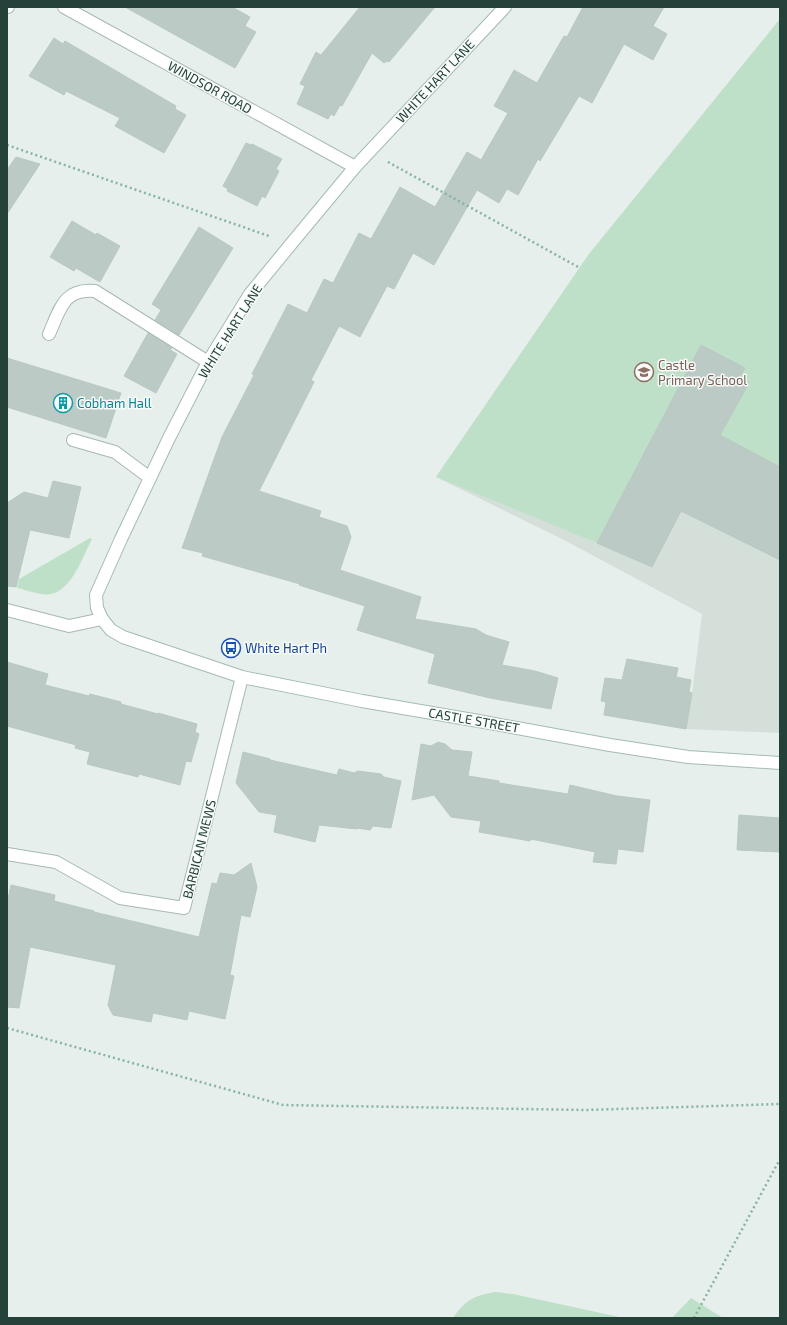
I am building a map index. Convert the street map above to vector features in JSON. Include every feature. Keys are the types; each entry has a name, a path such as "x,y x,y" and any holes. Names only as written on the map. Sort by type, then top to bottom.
{"street":[{"name":"WINDSOR ROAD","path":"64,7 356,167"},
{"name":"WHITE HART LANE","path":"172,653 123,637 111,630 102,619 98,608 96,595 150,478 208,362 250,294 290,244 356,167 505,7"},
{"path":"49,334 63,302 70,295 84,290 95,291 208,362"},
{"path":"73,440 115,452 150,478"},
{"path":"7,610 69,626 102,619"},
{"name":"CASTLE STREET","path":"172,653 242,677 362,701 610,745 688,757 780,763"},
{"name":"BARBICAN MEWS","path":"7,854 56,862 120,898 184,908 242,677"}],"path":[{"path":"7,145 290,244"},
{"path":"370,152 580,268"},
{"path":"7,1028 283,1105 585,1110 780,1104"},
{"path":"694,1318 780,1159"}],"shaded area":[{"name":"Castle Primary School","path":"780,19 780,733 686,729 702,614 566,541 436,477 589,254"}],"green space":[{"name":"Castle Primary School","path":"780,19 780,467 712,460 728,400 737,404 749,383 739,378 745,368 702,345 597,543 436,477 589,254"},
{"path":"90,538 92,539 81,563 71,579 58,591 51,594 43,594 17,588 19,579"},
{"path":"496,1292 513,1294 624,1318 453,1318 457,1312 471,1299"},
{"path":"691,1298 723,1318 672,1318"}],"building":[{"path":"125,7 232,7 250,17 245,26 256,32 235,68"},
{"path":"360,7 435,7 389,62 387,61 384,63 372,53 342,106 340,105 334,116 331,114 328,119 297,104 305,86 300,84 316,52 321,55"},
{"path":"583,7 664,7 653,26 667,34 653,60 624,44 592,103 579,96 540,161 538,159 518,195 507,189 499,203 477,190 434,265 413,253 394,289 387,286 360,337 339,326 311,380 314,382 259,491 321,511 319,517 347,526 351,537 340,570 421,597 415,619 476,629 486,635 509,642 502,665 535,671 558,678 551,709 490,698 428,683 435,654 357,630 365,606 299,585 300,584 202,556 203,553 182,548 222,437 288,304 307,313 324,279 333,283 359,233 371,239 400,187 435,207 467,152 481,160 508,113 494,106 514,70 537,83 564,36 567,37"},
{"path":"54,38 63,44 65,41 176,106 175,109 186,115 164,153 115,126 120,118 66,91 64,95 29,76"},
{"path":"246,143 252,144 282,159 276,169 279,171 265,198 262,196 257,206 227,191 228,189 223,186"},
{"path":"16,157 40,164 7,214 7,170"},
{"path":"72,221 96,235 97,233 120,246 100,282 76,268 74,271 50,257"},
{"path":"199,227 233,248 179,335 155,320 161,310 152,304"},
{"path":"148,333 172,348 170,350 177,354 156,393 124,376"},
{"path":"701,345 745,368 739,378 749,383 720,435 780,467 780,560 681,511 652,567 597,543"},
{"name":"Cobham Hall","path":"7,358 121,393 106,438 7,407"},
{"path":"53,481 81,487 69,538 30,530 16,587 7,586 7,503 24,492 48,498"},
{"path":"627,659 678,668 676,677 691,680 689,692 692,693 686,729 604,715 606,702 601,701 605,678 622,680"},
{"path":"7,662 48,674 45,685 89,696 90,694 121,702 121,704 197,724 195,732 199,734 191,762 186,761 180,785 139,774 138,777 87,764 90,752 75,748 76,745 7,726"},
{"path":"438,742 445,744 452,750 472,752 468,776 499,781 499,783 568,794 570,785 617,796 650,800 643,852 618,849 616,864 593,862 595,852 531,839 530,841 479,832 481,821 451,817 434,795 412,800 421,744 431,746"},
{"path":"243,752 270,760 337,775 339,769 354,773 358,771 381,774 384,777 401,781 391,828 373,826 370,830 319,825 315,842 274,832 277,815 259,812 236,783"},
{"path":"739,815 780,818 780,852 737,850"},
{"path":"251,863 257,887 250,917 241,915 230,975 234,976 225,1019 189,1011 187,1020 153,1013 151,1022 113,1015 108,1005 116,965 30,947 19,1008 7,1007 7,904 11,885 55,895 54,901 199,937 212,883 217,884 220,873 234,875"}],"place":[{"name":"Castle Primary School","path":"644,372"},
{"name":"Cobham Hall","path":"63,403"},
{"name":"White Hart Ph","path":"231,648"}]}
